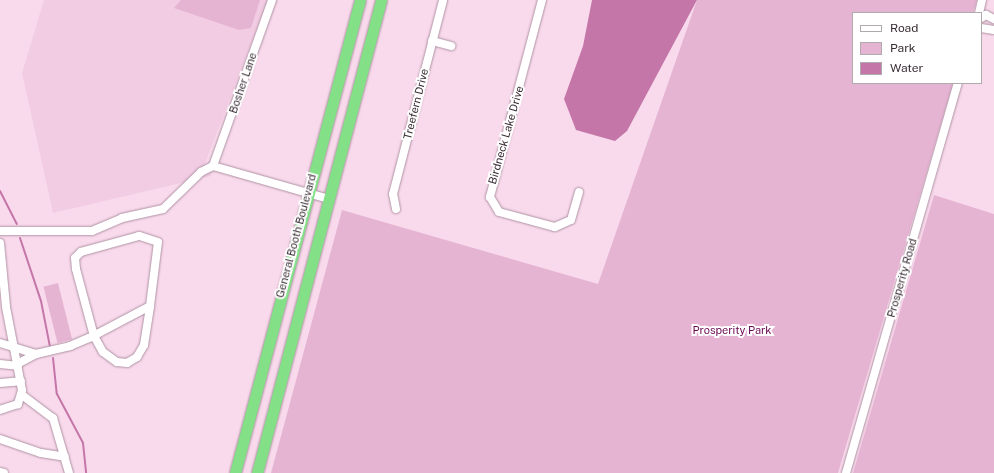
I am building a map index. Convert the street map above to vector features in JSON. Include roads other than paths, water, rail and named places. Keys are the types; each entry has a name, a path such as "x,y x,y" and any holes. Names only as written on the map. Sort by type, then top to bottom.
{"highway":[{"name":"General Booth Boulevard","path":"235,473 307,194 360,0"},
{"name":"General Booth Boulevard","path":"256,473 381,0"}],"street":[{"name":"Bosher Lane","path":"213,166 272,0"},
{"name":"Treefern Drive","path":"396,209 393,194 443,0"},
{"name":"Birdneck Lake Drive","path":"542,0 490,197 499,212 555,227 572,220 579,192"},
{"path":"979,12 982,0"},
{"path":"982,17 986,15 994,19"},
{"path":"982,28 994,30"},
{"path":"432,41 451,46"},
{"name":"Prosperity Road","path":"846,473 958,84"},
{"path":"0,231 92,231 122,218 163,209 201,172 213,166 307,194 329,199"},
{"path":"0,227 4,319 18,365 22,395 18,404 0,410"},
{"path":"139,236 158,242 150,306 144,345 136,357 127,362 117,362 103,352 94,336 75,263 81,252 139,236"},
{"path":"0,364 18,365 36,354 94,336 150,306"},
{"path":"0,343 13,345 36,354"},
{"path":"0,383 21,381"},
{"path":"22,395 53,418 69,473"},
{"path":"0,439 41,453 65,457"},
{"path":"0,472 4,473"}],"water":[{"path":"592,0 697,0 627,131 615,141 576,130 564,99 583,46"}],"waterway":[{"path":"0,191 17,224"},
{"path":"20,238 41,301 50,347"},
{"path":"53,358 57,394 83,443 86,473"}],"park label":[{"name":"Prosperity Park","path":"732,330"}]}
